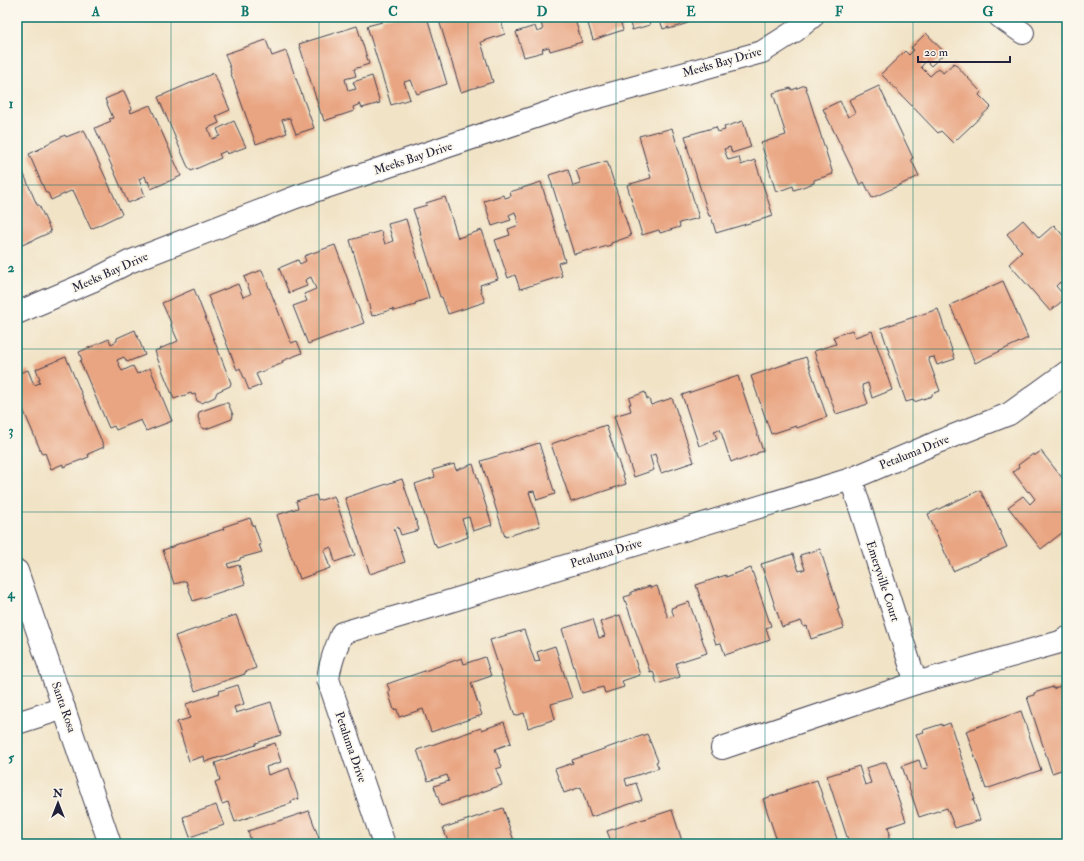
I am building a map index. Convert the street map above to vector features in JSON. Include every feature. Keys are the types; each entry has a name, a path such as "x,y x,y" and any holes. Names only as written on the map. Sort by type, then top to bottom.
{"street":[{"name":"Meeks Bay Drive","path":"17,313 92,281 129,262 296,197 577,103 762,52 795,31 812,17"},
{"path":"1000,17 1023,33"},
{"name":"Petaluma Drive","path":"384,844 328,679 329,668 342,633 851,479 1010,414 1067,372"},
{"name":"Emeryville Court","path":"851,479 916,683"},
{"name":"Santa Rosa","path":"17,571 110,844"},
{"path":"722,748 916,683 1060,642 1067,638"},
{"path":"17,723 64,708"}],"building":[{"path":"387,17 427,17 447,84 417,94 411,80 404,82 410,99 391,105 367,26 382,22 382,19"},
{"path":"438,17 500,17 505,34 481,42 493,82 461,92"},
{"path":"527,17 574,17 582,42 550,51 549,47 542,49 543,52 524,57 516,32 535,26 537,32 543,30 540,19 528,23"},
{"path":"586,17 619,17 623,30 593,40"},
{"path":"628,17 648,17 650,25 632,30"},
{"path":"659,17 694,17 694,20 669,29 669,27 663,29"},
{"path":"357,26 369,64 354,69 356,76 345,79 348,91 356,89 353,82 372,76 380,103 362,108 360,104 353,107 354,111 324,121 299,44"},
{"path":"926,33 945,53 931,66 926,61 921,67 930,76 939,68 943,73 954,63 981,92 979,95 991,107 953,143 941,131 938,133 881,74 905,51 909,55 914,50 911,48"},
{"path":"266,40 272,56 286,51 314,128 296,134 290,118 282,120 287,133 256,144 225,54"},
{"path":"214,73 230,110 216,116 219,123 208,128 212,139 220,136 217,129 234,121 246,147 227,154 226,151 219,154 221,158 191,171 187,165 158,97"},
{"path":"805,85 833,174 814,180 814,183 794,190 793,186 776,192 761,143 786,135 773,93 791,88 792,90"},
{"path":"879,86 913,158 911,159 919,176 872,198 864,182 860,185 823,109 840,101 848,117 855,113 849,100"},
{"path":"124,91 132,109 130,110 131,113 150,105 181,176 151,189 145,176 139,179 145,196 128,203 95,128 111,121 109,119 113,118 105,99"},
{"path":"743,121 751,147 732,153 730,147 724,149 728,160 739,157 741,165 755,160 773,216 716,233 711,216 709,216 685,136 716,127 718,132 725,130 724,127"},
{"path":"672,128 699,218 679,223 680,227 660,233 659,230 642,235 627,185 651,178 639,136"},
{"path":"84,130 122,214 91,229 73,190 51,200 48,193 46,193 29,154 65,135 66,137"},
{"path":"17,158 37,205 39,205 51,232 20,246 17,238"},
{"path":"607,161 631,236 611,243 611,245 574,254 549,175 568,169 573,186 581,184 576,170"},
{"path":"541,182 565,261 558,263 562,276 520,289 515,275 508,278 495,240 510,235 508,229 519,225 515,212 509,215 511,220 492,226 484,201 503,195 505,198 511,196 510,192"},
{"path":"445,197 458,238 482,230 498,279 480,285 485,302 448,314 442,297 440,297 413,209"},
{"path":"406,219 429,298 415,303 416,305 394,311 393,309 372,316 350,240 381,231 385,244 393,241 388,224"},
{"path":"1023,220 1039,238 1054,225 1067,240 1067,290 1060,282 1056,286 1066,298 1050,311 1009,264 1022,252 1007,234"},
{"path":"335,245 364,323 308,344 293,306 307,301 304,294 316,289 311,277 305,280 307,286 289,293 279,268 298,260 300,264 306,261 304,256"},
{"path":"262,270 291,343 297,341 302,353 282,361 283,363 256,374 261,385 249,390 240,368 237,370 208,296 238,284 243,297 251,294 244,277"},
{"path":"1003,281 1028,338 975,363 950,305"},
{"path":"194,289 231,383 230,386 217,392 215,397 202,403 197,401 195,394 192,395 191,393 174,399 155,351 178,341 162,303"},
{"path":"938,309 955,359 937,365 934,357 928,358 940,391 932,394 932,396 914,402 913,400 906,402 881,328"},
{"path":"135,330 145,355 127,362 124,357 117,360 122,371 133,366 137,374 150,368 172,421 146,431 141,420 116,430 114,426 109,428 80,361 82,360 79,352 109,339 111,344 117,341 117,338"},
{"path":"852,330 855,337 872,331 892,390 872,398 868,383 862,385 868,404 836,414 814,351 836,344 833,337"},
{"path":"66,357 104,447 88,454 89,457 63,467 63,464 51,469 45,453 42,454 17,395 17,374 28,370 34,385 40,383 36,369"},
{"path":"806,357 827,417 797,428 796,426 771,434 751,376"},
{"path":"738,376 763,451 738,461 738,459 731,462 720,429 714,431 717,439 699,446 682,395"},
{"path":"645,392 651,405 672,398 694,462 661,473 655,454 650,456 654,470 634,477 614,416 631,411 629,398"},
{"path":"228,403 233,415 232,419 206,429 202,428 198,417 199,412"},
{"path":"606,425 626,484 571,502 551,444"},
{"path":"539,443 555,494 537,500 534,491 529,492 540,526 505,537 481,461"},
{"path":"1041,451 1067,484 1067,529 1041,549 1008,507 1023,496 1030,504 1035,499 1013,472 1019,467 1018,465 1033,454 1034,456"},
{"path":"454,464 456,470 473,464 492,525 473,531 469,517 462,519 468,537 437,548 435,543 434,544 415,484 435,477 433,470"},
{"path":"402,479 419,530 401,535 398,527 394,529 405,562 370,574 345,498"},
{"path":"980,490 1007,547 953,571 928,514"},
{"path":"316,495 318,501 334,496 355,555 335,562 331,547 324,550 330,568 300,579 277,515 298,508 296,501"},
{"path":"250,518 253,526 254,525 262,552 240,558 240,560 227,564 229,568 239,565 245,584 193,601 186,581 174,584 163,550 224,529 223,527"},
{"path":"820,549 844,628 811,639 807,626 804,627 801,621 782,627 761,564 793,554 799,571 805,569 800,555"},
{"path":"751,568 771,626 766,628 770,640 725,655 721,643 716,644 696,585 726,575 726,577"},
{"path":"650,586 650,588 657,586 668,618 674,616 671,608 689,602 707,653 676,663 680,677 657,684 653,671 650,672 624,597 631,595 631,592"},
{"path":"236,615 256,668 245,672 245,674 195,691 175,636"},
{"path":"620,615 640,675 622,681 624,687 605,693 603,687 582,693 562,629 593,619 599,638 605,636 600,622"},
{"path":"524,630 535,662 540,661 537,652 555,646 572,698 551,704 555,719 528,728 524,713 515,716 490,640"},
{"path":"485,657 491,676 471,683 482,715 431,732 423,709 399,717 397,709 394,710 387,684 462,658 464,664"},
{"path":"238,685 244,704 234,707 236,713 271,702 281,735 205,762 204,756 189,761 177,722 190,718 186,704 220,693 219,691"},
{"path":"1060,686 1067,706 1067,768 1052,773 1027,697 1034,695 1034,693"},
{"path":"1021,711 1041,770 986,789 966,731"},
{"path":"504,722 511,743 495,749 502,767 496,769 502,785 441,806 434,786 449,781 447,775 428,781 417,750 481,728 482,730"},
{"path":"950,723 975,799 973,799 980,820 955,828 947,808 919,817 902,766 919,760 922,769 928,768 916,734 924,732 923,730"},
{"path":"647,734 658,761 656,762 659,768 625,779 627,786 636,783 642,800 591,817 581,787 564,793 555,769 573,763 572,760"},
{"path":"275,743 281,762 266,767 268,775 289,768 299,799 291,801 292,803 235,822 228,802 222,804 215,782 220,780 215,763"},
{"path":"886,762 906,821 888,827 890,834 888,835 891,844 851,844 850,840 848,840 827,776 859,766 865,785 871,783 866,768"},
{"path":"817,780 837,839 823,844 778,844 763,799"},
{"path":"216,805 224,825 190,837 183,817"},
{"path":"503,808 515,844 449,844 443,828"},
{"path":"672,810 682,841 674,844 612,844 607,831"},
{"path":"309,811 320,841 319,844 252,844 248,831"},
{"path":"17,828 22,844 17,844"}]}
